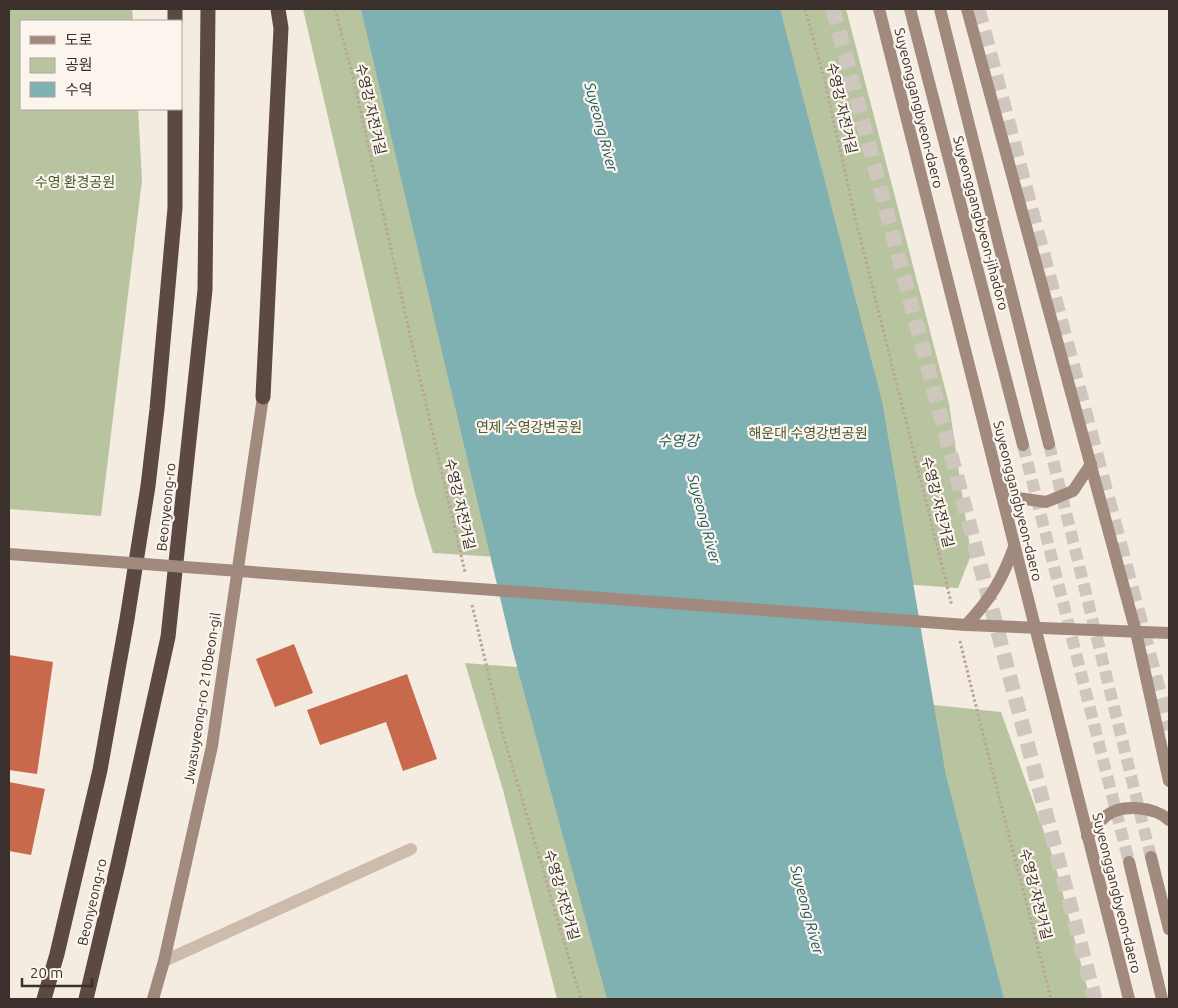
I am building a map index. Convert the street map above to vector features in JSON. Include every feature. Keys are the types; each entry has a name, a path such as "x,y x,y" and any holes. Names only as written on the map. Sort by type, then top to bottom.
{"highway":[{"name":"Beonyeong-ro","path":"86,999 168,637 205,290 208,9"},
{"path":"263,397 281,28 278,9"},
{"name":"Beonyeong-ro","path":"44,999 57,954 100,770 128,619 147,496 157,409 175,208 175,110"}],"main road":[{"name":"Suyeonggangbyeon-daero","path":"879,9 1129,999"},
{"name":"Suyeonggangbyeon-jihadoro","path":"910,9 1023,445"},
{"name":"Suyeonggangbyeon-jihadoro","path":"940,9 1049,444"},
{"path":"967,9 1136,632 1169,781"},
{"name":"Jwasuyeong-ro 210beon-gil","path":"153,999 164,962 212,746 263,397"},
{"path":"995,472 1018,498 1046,502 1073,491 1091,464"},
{"path":"962,630 983,607 1004,573 1014,547"},
{"path":"9,554 962,630 1034,628 1169,634"},
{"path":"1087,836 1107,815 1130,807 1162,814 1169,820"},
{"path":"1151,857 1169,929"},
{"path":"1129,862 1162,999"}],"street":[{"path":"164,962 411,849"}],"path":[{"name":"수영강 자전거길","path":"335,9 353,77 466,577"},
{"name":"수영강 자전거길","path":"805,9 824,78 856,221 954,616"},
{"name":"수영강 자전거길","path":"471,596 502,731 581,999"},
{"name":"수영강 자전거길","path":"962,630 989,761 1016,858 1051,999"}],"green space":[{"name":"수영 환경공원","path":"9,9 132,9 133,20 20,20 20,110 138,110 142,180 101,516 9,509"},
{"path":"303,9 846,9 949,404 971,555 958,588 433,553 415,493"},
{"path":"465,663 712,682 1001,712 1054,860 1090,999 557,999 503,790"}],"water":[{"name":"수영강","path":"361,9 780,9 882,401 946,776 1004,999 607,999 512,648"}],"building":[{"path":"294,644 313,693 275,707 256,659"},
{"path":"9,655 53,662 37,774 9,770"},
{"path":"407,674 437,759 403,771 386,722 320,745 307,710"},
{"path":"9,782 45,789 31,855 9,851"}],"tunnel":[{"path":"833,9 1095,999"},
{"path":"978,9 1169,730"},
{"path":"1049,444 1151,857"},
{"path":"1023,445 1129,862"}],"water label":[{"name":"Suyeong River","path":"601,127"},
{"name":"Suyeong River","path":"704,519"},
{"name":"Suyeong River","path":"807,910"}],"park label":[{"name":"연제 수영강변공원","path":"529,427"},
{"name":"해운대 수영강변공원","path":"808,433"}]}
